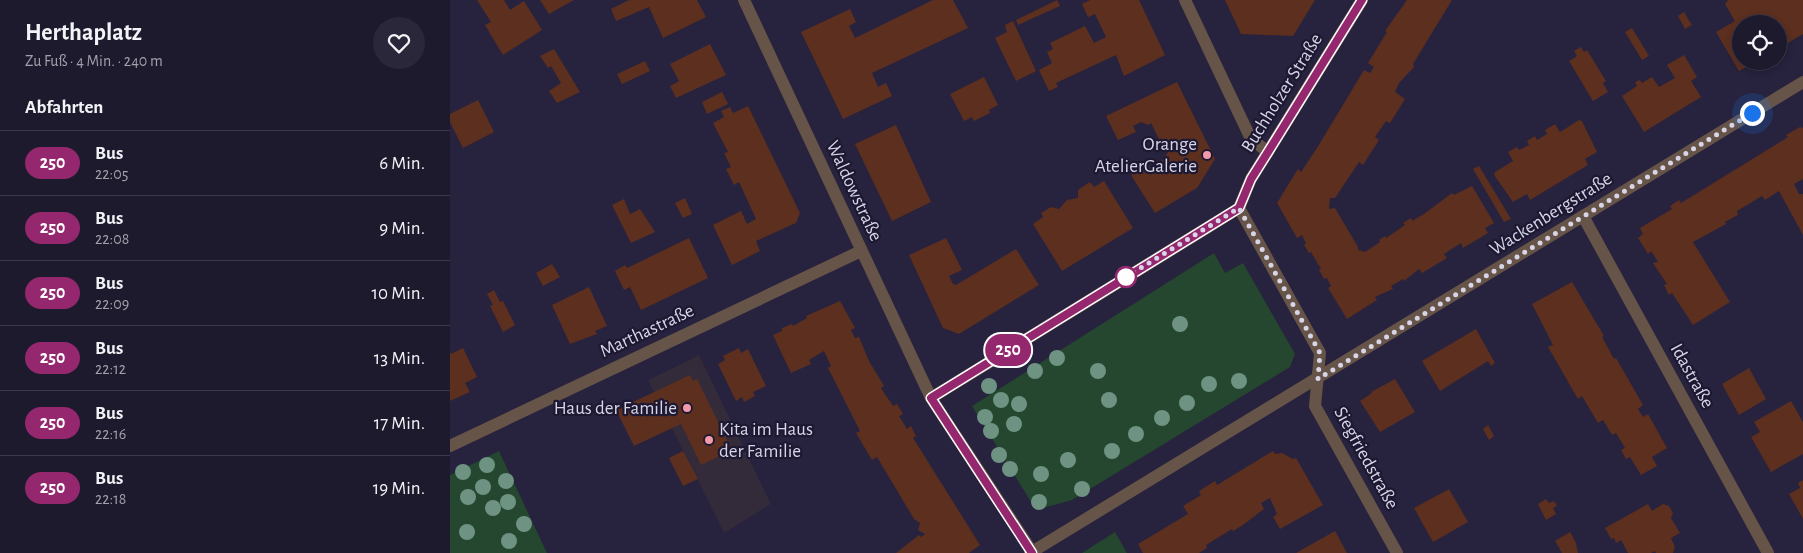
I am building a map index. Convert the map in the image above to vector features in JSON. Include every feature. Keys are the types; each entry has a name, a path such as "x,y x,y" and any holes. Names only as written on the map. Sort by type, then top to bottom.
{"street":[{"name":"Waldowstraße","path":"744,0 931,398 1031,552"},
{"path":"1185,0 1251,139 1268,152"},
{"name":"Buchholzer Straße","path":"1239,208 1251,179 1362,0"},
{"name":"Wackenbergstraße","path":"1031,552 1803,82"},
{"path":"931,398 1239,208"},
{"name":"Siegfriedstraße","path":"1239,208 1320,353 1315,406 1397,553"},
{"name":"Idastraße","path":"1583,216 1768,553"},
{"name":"Marthastraße","path":"450,446 861,251"}],"shaded area":[{"name":"Kita im Haus der Familie","path":"699,355 771,504 724,533 648,380"}],"green space":[{"path":"1214,253 1225,273 1243,263 1295,354 1290,367 1072,500 1036,510 972,406"},
{"path":"499,451 547,553 450,553 450,475"},
{"path":"1115,532 1127,553 1082,553"}],"building":[{"path":"477,0 504,0 510,10 524,1 542,30 503,55 485,25 491,22"},
{"path":"540,0 574,0 549,14"},
{"path":"629,0 697,0 706,17 663,38 649,7 616,21 611,9"},
{"path":"933,0 953,0 968,28 872,73 878,87 886,83 892,96 843,119 801,32 850,9 856,22 849,26 855,38"},
{"path":"1057,0 1060,6 1018,25 1016,20"},
{"path":"1090,0 1139,0 1165,55 1124,76 1116,55 1056,83 1058,87 1049,91 1039,70 1052,63 1047,52 1053,49 1050,43 1085,26 1094,43 1106,37 1095,14 1088,17 1082,4"},
{"path":"1225,0 1315,0 1293,36 1241,34"},
{"path":"1407,0 1452,0 1413,64 1414,67 1399,83 1395,92 1405,99 1390,123 1386,121 1375,137 1379,140 1363,165 1359,162 1335,198 1330,198 1329,209 1335,208 1358,250 1365,252 1380,242 1379,240 1385,236 1386,238 1405,225 1403,223 1411,218 1412,221 1452,193 1454,195 1472,186 1494,223 1485,228 1488,233 1463,248 1461,243 1444,254 1447,258 1422,273 1419,269 1404,281 1403,279 1391,286 1393,289 1375,297 1377,300 1347,319 1328,288 1331,286 1327,278 1324,279 1319,270 1321,269 1311,252 1309,253 1304,245 1306,243 1302,235 1297,238 1277,203 1298,169 1301,172 1317,148 1364,70 1370,73 1374,67 1368,63 1387,32 1385,31"},
{"path":"1728,0 1803,0 1803,34 1787,43 1787,15 1732,16 1725,4"},
{"path":"1684,12 1692,25 1685,29 1678,16"},
{"path":"1013,21 1036,71 1016,81 995,38 1007,32 1005,25"},
{"path":"1732,23 1732,59 1716,32"},
{"path":"1632,28 1649,56 1642,60 1625,32"},
{"path":"710,44 726,75 676,98 670,86 679,81 670,64"},
{"path":"1581,47 1584,52 1587,50 1606,81 1603,83 1608,92 1593,101 1569,61 1577,56 1574,51"},
{"path":"554,49 580,92 557,103 549,91 561,83 551,66 548,68 540,56"},
{"path":"1684,55 1697,77 1691,81 1701,97 1644,132 1622,96 1637,86 1635,82 1640,80 1642,83 1652,77 1659,87 1675,78 1667,65"},
{"path":"645,61 650,71 622,84 617,74"},
{"path":"984,77 998,105 989,110 990,113 974,121 972,117 964,121 950,94"},
{"path":"1177,82 1215,159 1197,188 1155,213 1131,175 1142,168 1144,171 1163,160 1168,152 1163,142 1161,143 1151,123 1148,125 1141,122 1133,126 1136,132 1118,140 1106,116"},
{"path":"722,92 728,104 707,114 702,102"},
{"path":"478,100 494,132 463,148 450,122 450,114"},
{"path":"748,106 800,213 796,223 756,241 760,251 732,265 713,225 741,211 747,224 756,219 739,182 734,185 726,169 731,167 724,153 728,152 713,123 724,117 721,111 730,107 733,113"},
{"path":"1579,120 1582,121 1597,152 1585,159 1588,165 1530,200 1527,194 1513,202 1494,175 1495,172 1513,161 1508,152 1517,147 1519,150 1529,145 1527,141 1535,136 1537,140 1547,134 1545,130 1555,124 1560,132"},
{"path":"896,125 931,202 892,221 855,144"},
{"path":"1800,127 1803,128 1803,179 1794,184 1799,194 1803,194 1803,235 1779,191 1765,200 1762,196 1737,211 1738,215 1725,222 1726,224 1693,242 1730,302 1693,325 1672,293 1669,295 1664,285 1667,284 1653,263 1658,262 1651,251 1648,254 1638,238 1643,234 1640,228 1672,209 1670,206 1679,200 1681,203 1788,137 1786,135"},
{"path":"1479,166 1511,219 1504,222 1473,169"},
{"path":"1104,181 1133,228 1062,271 1033,224 1043,217 1041,213 1051,207 1059,209 1067,200 1078,198 1078,190 1090,182 1094,187"},
{"path":"685,198 692,214 683,218 675,203"},
{"path":"624,199 630,214 640,209 655,232 631,243 612,205"},
{"path":"689,238 708,278 641,310 630,287 624,290 615,271 625,265 627,268"},
{"path":"946,238 962,270 949,276 953,284 956,285 1016,249 1039,285 959,334 943,328 909,255"},
{"path":"552,264 560,277 543,286 536,273"},
{"path":"1572,282 1604,336 1602,337 1614,359 1616,358 1643,405 1638,409 1643,417 1648,414 1667,448 1652,457 1657,466 1641,475 1630,457 1626,459 1621,450 1625,448 1616,433 1612,435 1603,420 1598,423 1582,396 1578,399 1548,347 1553,345 1532,304"},
{"path":"589,287 607,326 595,331 597,334 570,344 552,305"},
{"path":"494,290 500,302 503,301 515,325 503,332 490,306 493,305 487,294"},
{"path":"840,301 855,328 851,330 855,338 859,337 869,361 884,386 881,388 893,406 897,404 903,414 899,416 907,429 911,426 916,436 913,438 980,545 969,553 896,553 919,535 921,537 925,534 918,530 920,523 914,519 877,457 872,460 856,433 860,431 828,368 831,366 824,351 809,360 811,364 791,373 773,335 782,331 782,328 792,324 793,326 807,318 806,316"},
{"path":"1476,329 1495,363 1491,366 1488,361 1440,391 1422,361"},
{"path":"463,348 477,377 465,383 470,392 450,401 450,351 451,354"},
{"path":"739,348 741,353 748,349 766,386 753,392 755,396 744,402 742,397 736,401 718,364 725,360 723,356"},
{"path":"1749,368 1766,399 1739,415 1722,384"},
{"name":"Haus der Familie","path":"690,375 693,381 697,379 732,450 701,465 681,424 634,446 616,410"},
{"path":"1395,379 1415,412 1380,432 1360,401 1371,392"},
{"path":"1791,401 1803,422 1803,454 1771,472 1751,437 1760,432 1754,422"},
{"path":"1488,425 1494,436 1489,440 1483,429"},
{"path":"683,451 698,479 683,486 669,458"},
{"path":"1273,451 1275,454 1282,453 1293,459 1296,458 1323,505 1280,529 1273,517 1277,514 1270,498 1261,503 1264,509 1243,525 1233,531 1232,529 1206,545 1207,548 1199,553 1143,553 1138,544 1188,514 1183,506 1201,495 1199,491 1215,481 1217,485"},
{"path":"1803,480 1803,519 1789,494 1800,488 1798,483"},
{"path":"1449,489 1468,522 1433,542 1414,508"},
{"path":"1546,499 1549,503 1554,501 1557,506 1553,508 1556,514 1546,520 1538,504"},
{"path":"1648,504 1652,511 1663,504 1669,506 1673,513 1671,518 1680,533 1671,538 1675,547 1673,553 1656,553 1655,551 1651,553 1628,553 1621,540 1616,543 1614,538 1611,539 1605,528"},
{"path":"1335,531 1347,553 1296,553"},
{"path":"1570,532 1576,543 1578,553 1562,553 1555,541"}],"bus line":[{"name":"250","path":"1032,553 931,398 1239,208 1251,179 1362,0"}],"place":[{"name":"Orange AtelierGalerie","path":"1207,155"},
{"name":"Haus der Familie","path":"687,408"},
{"name":"Kita im Haus der Familie","path":"709,440"}],"route":[{"path":"1126,277 1239,208 1320,353 1318,379 1752,113"}]}
